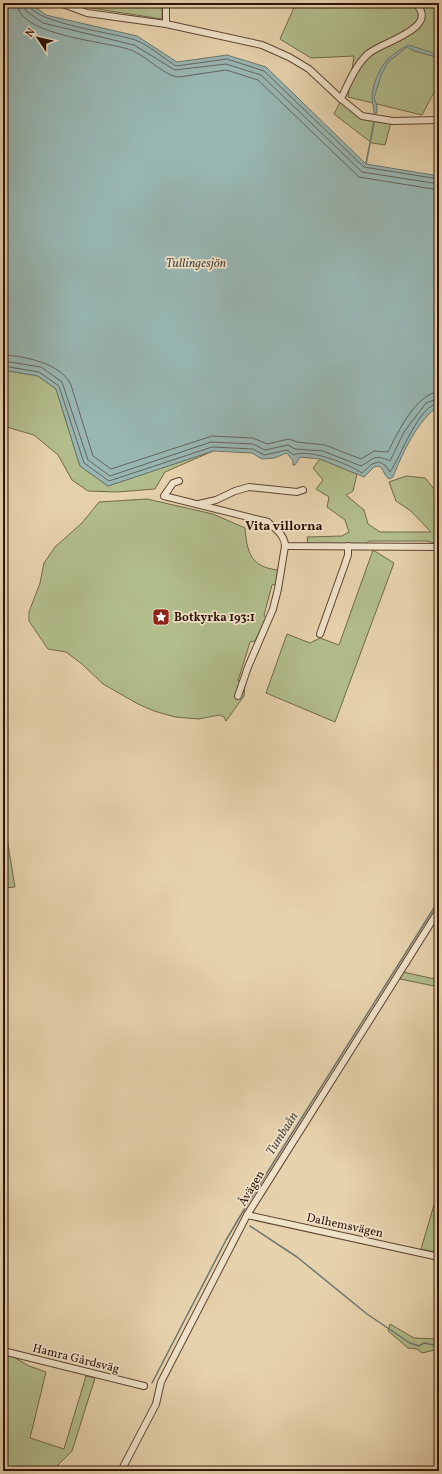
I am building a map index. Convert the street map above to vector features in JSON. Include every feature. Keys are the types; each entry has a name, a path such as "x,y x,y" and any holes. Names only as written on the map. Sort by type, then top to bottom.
{"street":[{"path":"60,3 87,13 166,24 262,45 289,57 309,69 355,112 367,117 393,121 439,120"},
{"path":"166,3 166,24"},
{"path":"340,99 361,62 368,54 384,44 414,31 422,25 425,16 422,10 415,3"},
{"path":"179,481 173,483 164,496 268,522 283,537 285,546 273,609 248,667 238,696"},
{"path":"198,505 216,500 235,491 249,487 297,492 303,490"},
{"path":"285,546 439,547"},
{"path":"320,634 347,558 348,546"},
{"name":"Åvägen","path":"121,1471 156,1404 161,1382 247,1215 439,910"},
{"name":"Dalhemsvägen","path":"247,1215 439,1257"},
{"name":"Hamra Gårdsväg","path":"3,1351 144,1386"}],"green space":[{"path":"73,3 162,3 162,19 91,8"},
{"path":"296,3 439,3 439,83 422,115 348,97 354,56 311,58 280,39"},
{"path":"341,100 353,112 391,122 385,145 372,143 334,114"},
{"path":"3,370 38,376 56,389 80,466 108,486 213,451 165,472 155,489 117,492 88,491 72,480 58,455 34,435 3,426"},
{"path":"320,459 357,474 353,491 346,495 364,510 368,524 380,532 431,532 411,511 396,501 389,482 406,476 425,478 439,495 439,544 426,541 369,541 366,544 308,544 307,537 342,536 349,532 345,520 327,507 329,497 316,489 323,480 313,468"},
{"path":"147,499 213,514 245,528 247,545 252,557 262,566 278,570 276,584 272,585 264,615 266,618 255,641 250,642 238,681 245,685 244,696 226,721 224,717 219,715 199,719 175,717 154,711 138,704 103,684 82,664 66,652 48,649 29,621 29,612 40,583 44,563 55,547 82,523 99,502"},
{"path":"373,550 394,563 335,722 266,693 287,634 310,643 320,638 339,645"},
{"path":"3,814 15,887 3,888"},
{"path":"403,972 439,980 439,987 400,979"},
{"path":"439,1197 439,1253 421,1249 434,1205"},
{"path":"390,1324 414,1338 439,1339 439,1349 422,1353 417,1349 408,1348 388,1331"},
{"path":"3,1353 12,1356 29,1366 46,1372 30,1438 64,1449 86,1376 95,1378 72,1451 52,1471 3,1471"}],"water":[{"name":"Tullingesjön","path":"3,3 30,3 46,15 137,36 177,62 227,55 266,67 366,164 439,176 439,406 424,419 418,428 406,448 393,477 389,479 387,478 379,466 374,467 364,477 320,459 300,457 295,465 293,465 293,461 287,453 274,458 262,459 252,453 213,451 108,486 80,466 56,389 38,376 3,370"},
{"path":"408,45 434,53 439,48 439,54 436,57 414,51 407,47 388,62 382,73 374,98 377,106 377,113 374,113 372,93 379,73 387,60"}],"waterway":[{"path":"366,164 374,122"},
{"name":"Tumbaån","path":"152,1383 226,1240 439,900"},
{"path":"250,1226 297,1257 367,1314 410,1343 419,1346 424,1343 439,1346"}],"place":[{"name":"Botkyrka 193:1","path":"161,617"}],"district":[{"name":"Vita villorna","path":"284,525"}]}
